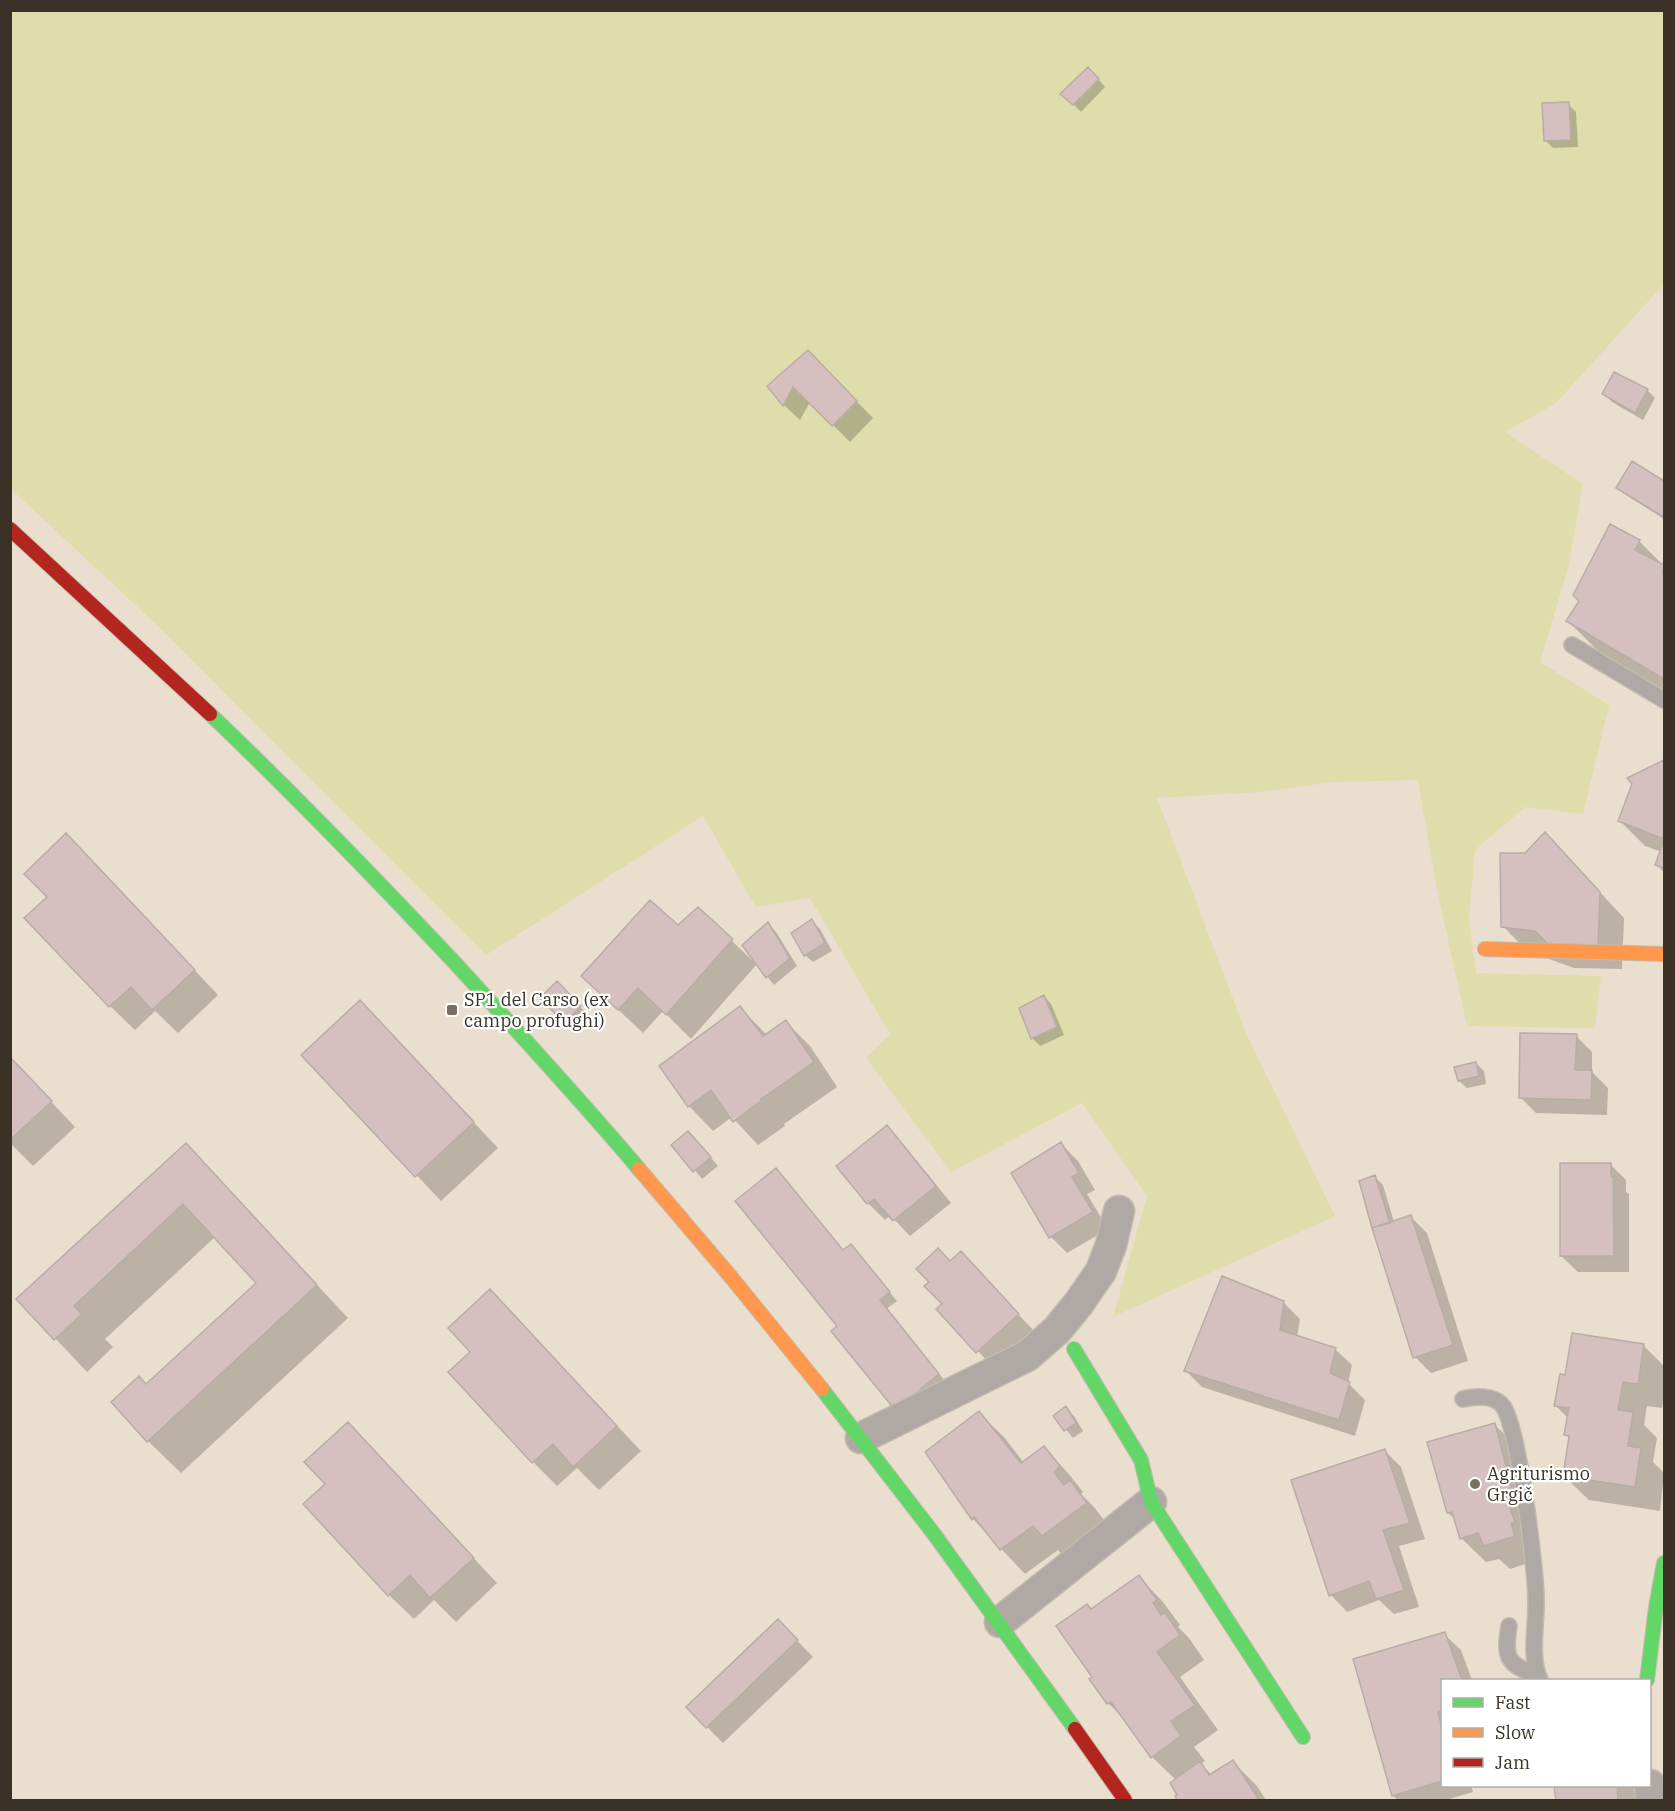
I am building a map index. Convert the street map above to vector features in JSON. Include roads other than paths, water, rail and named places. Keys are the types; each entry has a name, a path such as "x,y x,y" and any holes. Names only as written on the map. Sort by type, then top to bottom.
{"main road":[{"path":"10,529 288,789 495,1005 702,1241 861,1438 1000,1622 1125,1800"},
{"path":"1485,949 1665,954"},
{"path":"1074,1349 1141,1460 1151,1502 1303,1737"},
{"path":"1647,1679 1656,1607 1665,1563"}],"street":[{"path":"861,1438 1027,1356 1057,1330 1101,1271 1112,1245 1119,1211"},
{"path":"1000,1622 1151,1502"}],"lane":[{"path":"1572,645 1665,700"},
{"path":"1463,1399 1491,1398 1502,1405 1510,1419 1535,1568 1535,1650 1539,1678"},
{"path":"1509,1626 1506,1654 1512,1664 1539,1678"}],"place":[{"name":"SP1 del Carso (ex campo profughi)","path":"452,1010"},
{"name":"Agriturismo Grgič","path":"1475,1484"}]}
